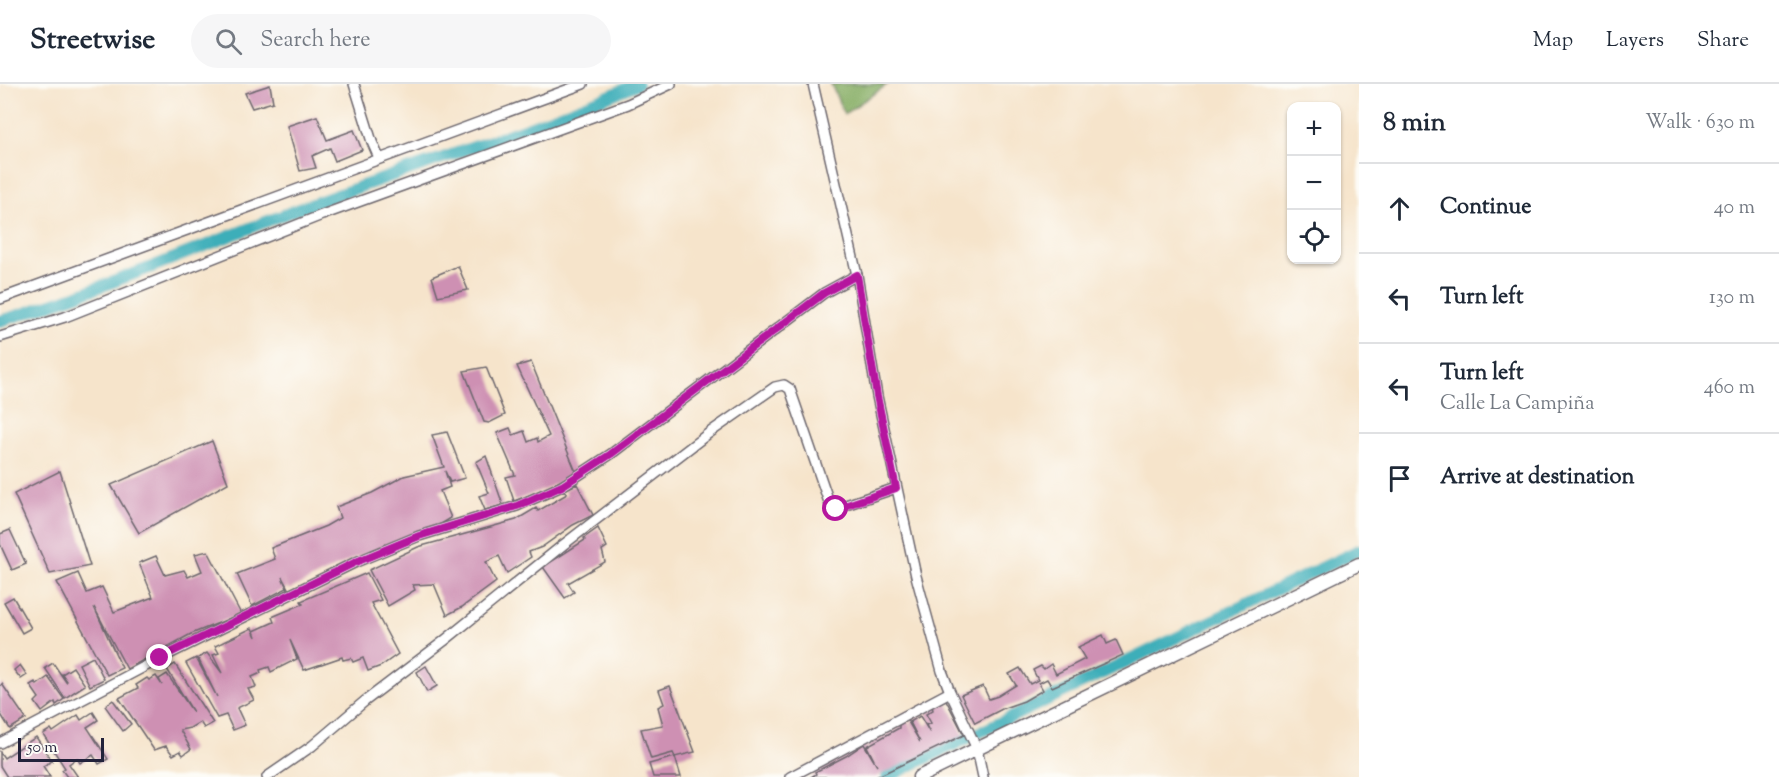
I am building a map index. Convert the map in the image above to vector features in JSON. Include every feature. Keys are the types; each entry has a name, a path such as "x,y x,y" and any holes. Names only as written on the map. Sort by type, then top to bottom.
{"main road":[{"path":"919,777 973,742 1359,564"}],"street":[{"path":"354,84 379,158"},
{"path":"0,299 583,84"},
{"path":"0,337 65,317 322,215 628,104 671,84"},
{"path":"813,84 857,275 877,396 916,576 942,671 973,742 983,777"},
{"path":"0,743 160,658 356,562 419,536 517,506 562,486 611,454 824,293 857,275"},
{"path":"267,777 312,746 365,701 691,446 775,387 784,385 790,389 830,505 834,509 896,488"},
{"path":"790,777 950,692"}],"green space":[{"path":"831,84 888,84 844,114"}],"building":[{"path":"270,85 273,102 252,108 245,93"},
{"path":"317,116 327,140 354,130 362,150 335,161 330,148 312,156 316,168 300,171 287,126"},
{"path":"458,266 468,290 438,296 432,277"},
{"path":"531,362 576,472 546,489 514,501 506,477 515,475 497,433 510,428 513,435 524,431 528,442 537,438 538,442 549,436 517,366"},
{"path":"486,367 505,415 489,423 484,422 464,371"},
{"path":"447,432 465,478 450,482 445,471 450,487 440,491 451,518 354,558 289,590 282,577 287,588 252,606 237,574 275,559 271,548 340,518 336,507 372,493 404,476 444,467 432,435"},
{"path":"212,441 228,483 139,533 111,485"},
{"path":"486,456 503,505 485,510 479,496 489,493 476,462"},
{"path":"60,471 90,566 50,574 14,494"},
{"path":"577,484 593,515 573,525 542,547 529,552 531,557 507,573 499,556 486,562 496,582 447,615 434,584 413,585 415,590 388,606 369,570 418,547 516,520 536,508 538,511 567,494 564,490"},
{"path":"598,528 607,547 602,550 605,562 568,583 574,592 565,598 543,567 585,540 584,538"},
{"path":"10,530 26,564 12,570 0,544 0,534"},
{"path":"208,551 241,614 191,634 127,669 94,607 122,668 107,675 57,582 78,573 87,593 102,587 114,612 153,597 139,563 156,556 165,575 184,570 188,577 202,571 195,554"},
{"path":"367,573 381,600 371,603 398,654 381,666 368,671 363,658 353,662 351,658 343,660 342,657 304,670 290,640 297,659 271,672 269,667 260,670 261,673 252,677 256,687 248,689 254,700 237,708 245,725 233,730 226,715 217,718 186,663 196,658 217,697 198,658 207,653 222,673 213,655 219,653 215,646 252,628 256,637 254,631 274,622 272,617 303,604 301,601"},
{"path":"13,597 31,628 22,633 4,602"},
{"path":"1103,635 1107,644 1116,640 1123,655 1052,687 1047,679 1039,683 1043,690 975,723 961,695 983,686 989,699 998,696 1016,685 1009,674 1020,668 1030,684 1038,680 1033,670 1041,666 1044,669 1051,664 1056,674 1085,659 1078,647"},
{"path":"93,657 104,679 90,686 79,664"},
{"path":"53,663 66,682 62,674 73,667 85,685 65,698 45,668"},
{"path":"175,664 213,723 204,728 200,722 190,728 180,730 191,749 183,755 180,751 173,755 166,746 154,750 119,698 138,688 136,685 147,678 149,680 156,676 162,685 159,679 167,674 193,712 167,669"},
{"path":"20,665 27,675 21,679 14,670"},
{"path":"426,666 437,686 427,692 417,672"},
{"path":"48,677 64,699 56,705 55,702 42,712 35,702 39,698 30,685 35,682 37,685"},
{"path":"2,684 26,719 10,729 0,713 0,686"},
{"path":"670,686 695,752 675,757 673,753 651,759 641,729 663,725 658,707 664,704 659,690"},
{"path":"113,700 131,724 123,731 105,706"},
{"path":"946,700 964,735 876,777 811,777 816,774 815,772 864,744 877,766 867,746 899,728 899,725 907,720 920,742 910,722 920,716 930,733 926,725 931,723 926,714 933,710 932,706"},
{"path":"93,712 98,720 87,727 108,759 99,764 93,755 80,763 77,758 69,764 78,777 67,777 62,770 65,768 43,734 51,729 53,732 78,715 81,720"},
{"path":"36,737 52,761 43,766 50,777 7,777 0,766 0,752 4,758"},
{"path":"675,757 681,777 653,777 649,764"}],"waterway":[{"path":"0,321 113,282 299,209 511,134 637,84"},
{"path":"887,777 1359,550"}],"route":[{"path":"160,658 356,562 419,536 517,506 562,486 611,454 824,293 857,275 877,396 896,488 836,509"}]}
